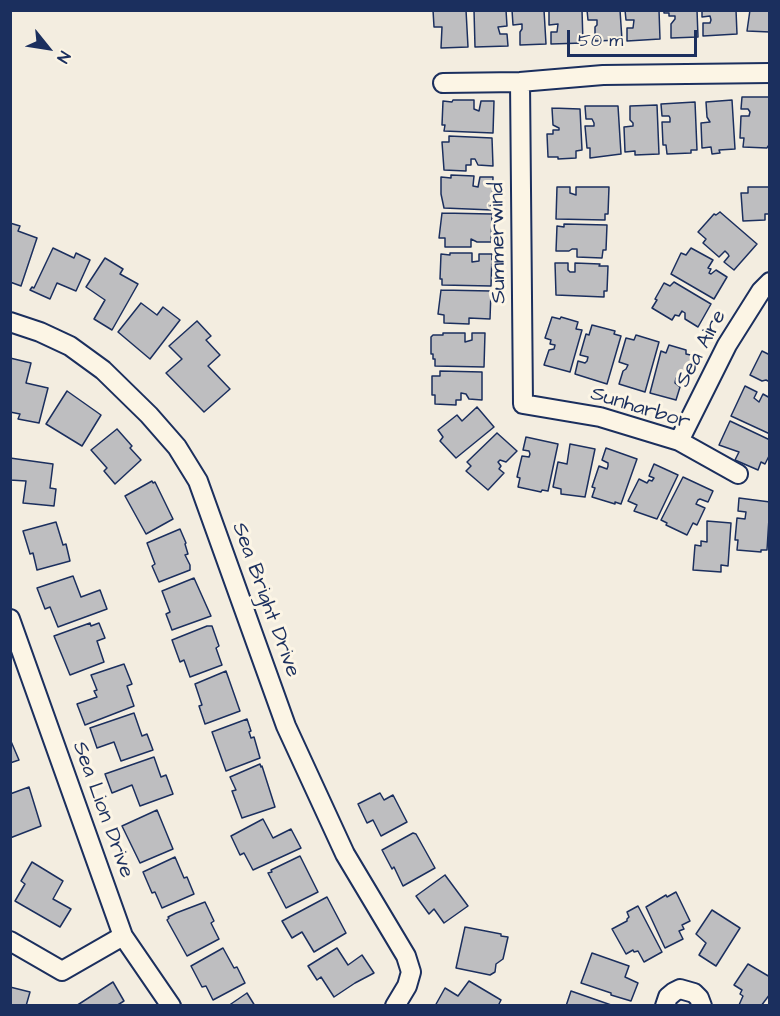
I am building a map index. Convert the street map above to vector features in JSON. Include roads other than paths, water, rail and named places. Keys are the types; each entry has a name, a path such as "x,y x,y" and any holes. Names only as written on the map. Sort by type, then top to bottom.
{"street":[{"path":"443,83 520,82 603,75 770,73"},
{"name":"Summerwind","path":"520,82 523,404"},
{"name":"Sea Aire","path":"679,441 727,345 761,291 770,282"},
{"name":"Sea Bright Drive","path":"10,322 40,332 70,346 103,370 149,415 177,447 198,481 286,726 345,854 406,956 411,972 407,986 395,1005"},
{"name":"Sunharbor","path":"523,404 600,417 679,441 738,474"},
{"name":"Sea Lion Drive","path":"10,619 123,936 171,1005"},
{"path":"10,941 62,970 123,936"},
{"path":"665,1005 669,997 680,989 694,993 702,1005"}]}
